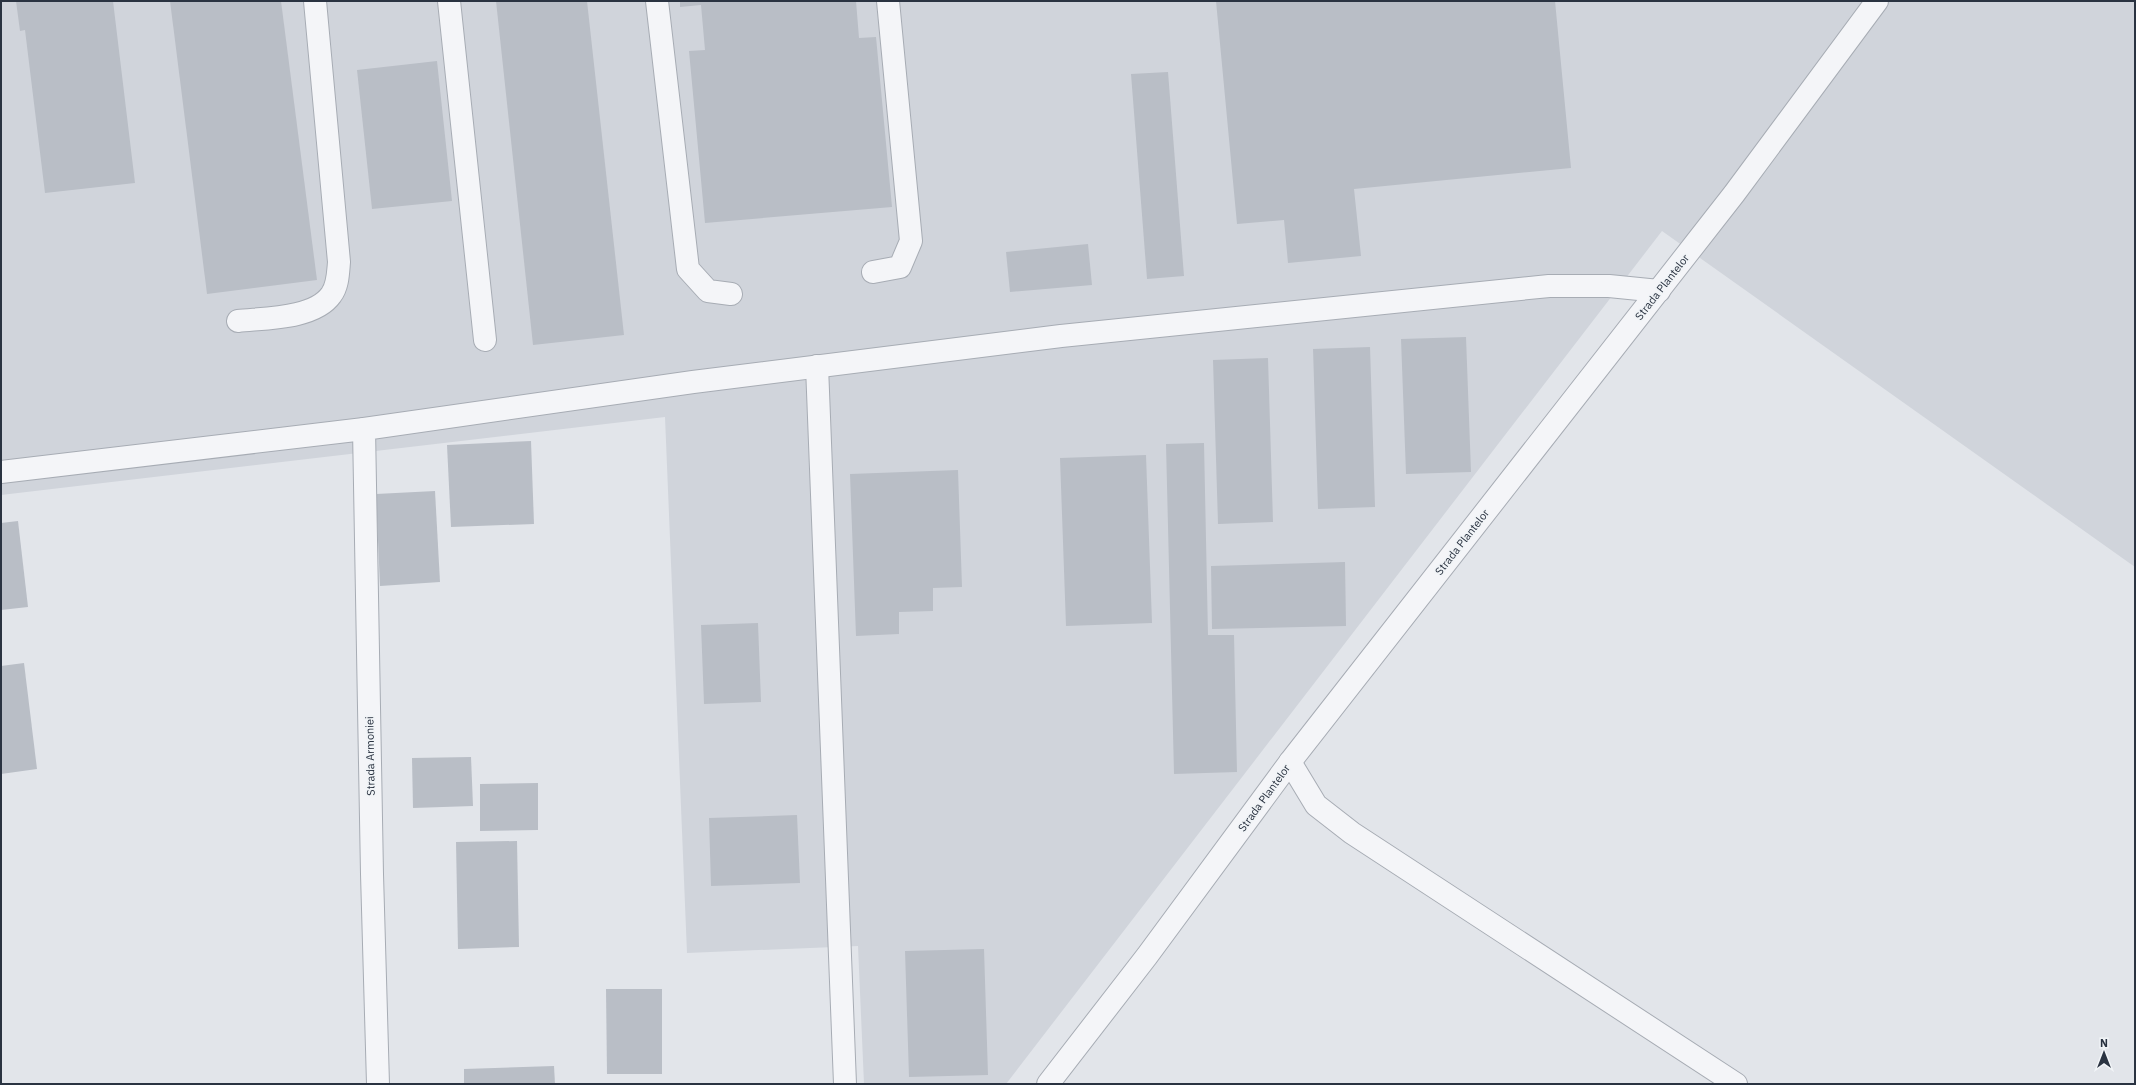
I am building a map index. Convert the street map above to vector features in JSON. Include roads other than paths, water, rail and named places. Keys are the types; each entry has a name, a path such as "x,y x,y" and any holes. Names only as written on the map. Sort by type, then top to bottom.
{"street":[{"path":"238,321 301,313 316,307 331,295 338,280 339,262 314,1"},
{"path":"449,1 485,340"},
{"path":"657,1 688,269 708,291 731,294"},
{"path":"873,272 900,267 911,241 888,1"},
{"name":"Strada Plantelor","path":"1048,1084 1147,956 1290,762 1659,291 1877,1"},
{"path":"1,472 364,429 817,366 1061,336 1549,286 1609,286 1659,291"},
{"path":"817,366 845,1084"},
{"name":"Strada Armoniei","path":"364,429 372,866 378,1084"},
{"path":"1290,762 1316,805 1352,833 1736,1084"}]}
